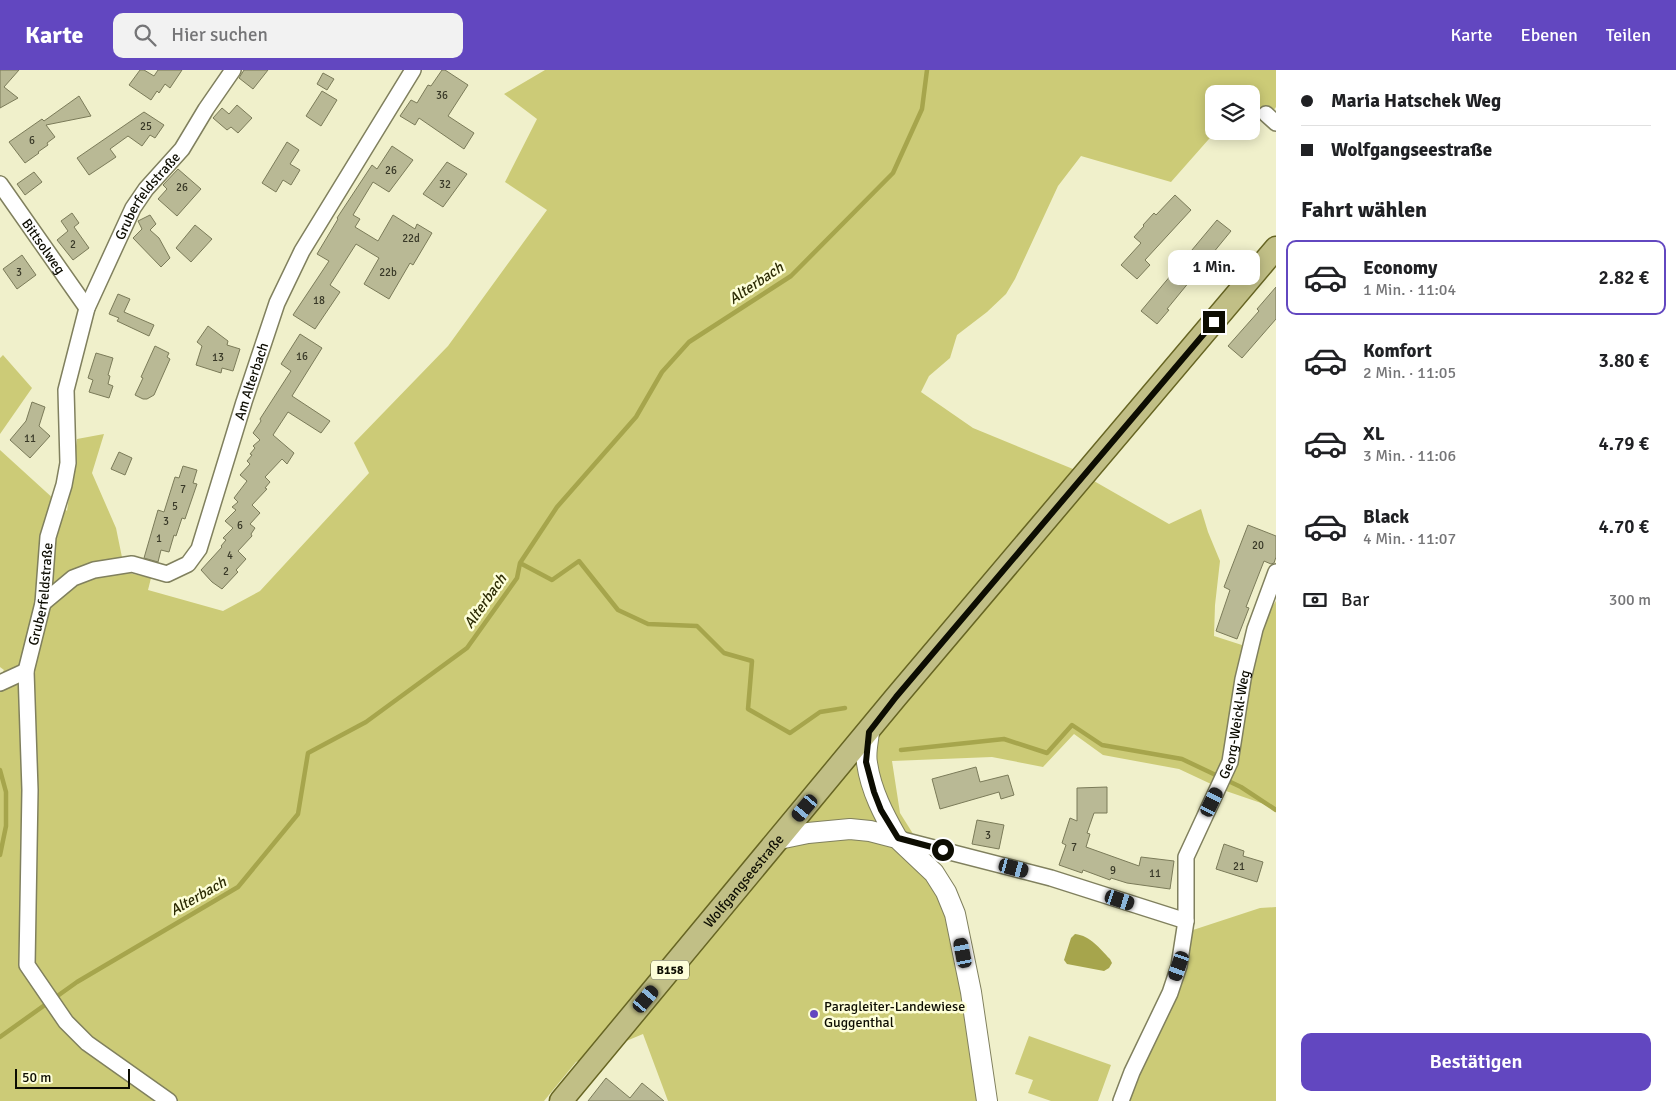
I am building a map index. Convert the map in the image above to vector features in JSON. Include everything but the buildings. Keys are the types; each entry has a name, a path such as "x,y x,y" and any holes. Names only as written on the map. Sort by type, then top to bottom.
{"main road":[{"name":"Wolfgangseestraße","path":"561,1101 869,732 896,697 1276,248"},
{"path":"869,732 866,762 881,810 898,838 934,873 946,892 955,914 971,992 987,1101"},
{"path":"779,839 808,833 850,829 870,831 898,838"}],"street":[{"name":"Gruberfeldstraße","path":"169,1101 87,1043 66,1022 27,965 30,790 26,671 43,603 48,537 64,485 68,463 66,390 87,308 133,208 146,189 182,149 206,109 233,70"},
{"name":"Am Alterbach","path":"43,603 73,578 94,570 132,564 167,574 188,564 199,549 244,402 277,303 302,251 414,70"},
{"name":"Bittsolweg","path":"0,184 87,308"},
{"name":"Georg-Weickl-Weg","path":"1121,1101 1132,1072 1170,993 1179,966 1186,922 1186,857 1230,762 1243,679 1255,629 1276,572"},
{"path":"2,680 26,671"},
{"path":"898,838 1051,878 1186,922"}],"shaded area":[{"path":"545,70 1276,70 1276,107 1273,111 1260,109 1260,85 1205,85 1205,140 1208,140 1171,182 1081,156 1058,186 1015,279 1006,294 987,312 957,335 950,358 929,376 921,392 973,428 1073,469 1169,524 1201,509 1220,561 1214,636 1245,646 1276,601 1276,808 1226,791 1179,769 1103,755 1074,734 1043,767 992,757 892,761 900,813 960,909 992,1101 668,1101 643,1034 576,1062 544,1101 0,1101 0,676 4,670 0,667 0,450 67,511 77,439 104,434 92,473 116,528 125,572 151,578 148,590 223,611 260,591 369,473 354,443 448,346 547,210 505,182 537,119 504,94"},
{"path":"3,355 32,388 0,434 0,358"},
{"path":"1276,907 1276,1101 1120,1101 1193,930 1260,908"},
{"path":"1075,934 1086,937 1110,959 1112,963 1109,968 1104,971 1067,964 1064,960 1071,938"},
{"path":"1029,1036 1111,1065 1098,1101 1051,1101 1028,1093 1033,1080 1015,1074"}],"waterway":[{"name":"Alterbach","path":"0,1037 77,982 238,887 298,814 308,753 366,722 467,648 517,578 520,563 557,507 636,417 662,372 689,342 791,276 893,173 922,109 927,70"},
{"path":"520,563 552,580 579,561 618,610 648,624 697,626 724,653 752,661 748,709 790,733 820,712 845,708"},
{"path":"901,750 1004,739 1047,753 1072,725 1102,745 1182,759 1241,787 1276,810"},
{"path":"0,770 6,792 6,826 0,855"}],"place":[{"name":"Paragleiter-Landewiese Guggenthal","path":"814,1014"}],"route":[{"path":"943,850 898,838 881,810 874,792 866,762 869,732 896,697 1214,322"}]}
